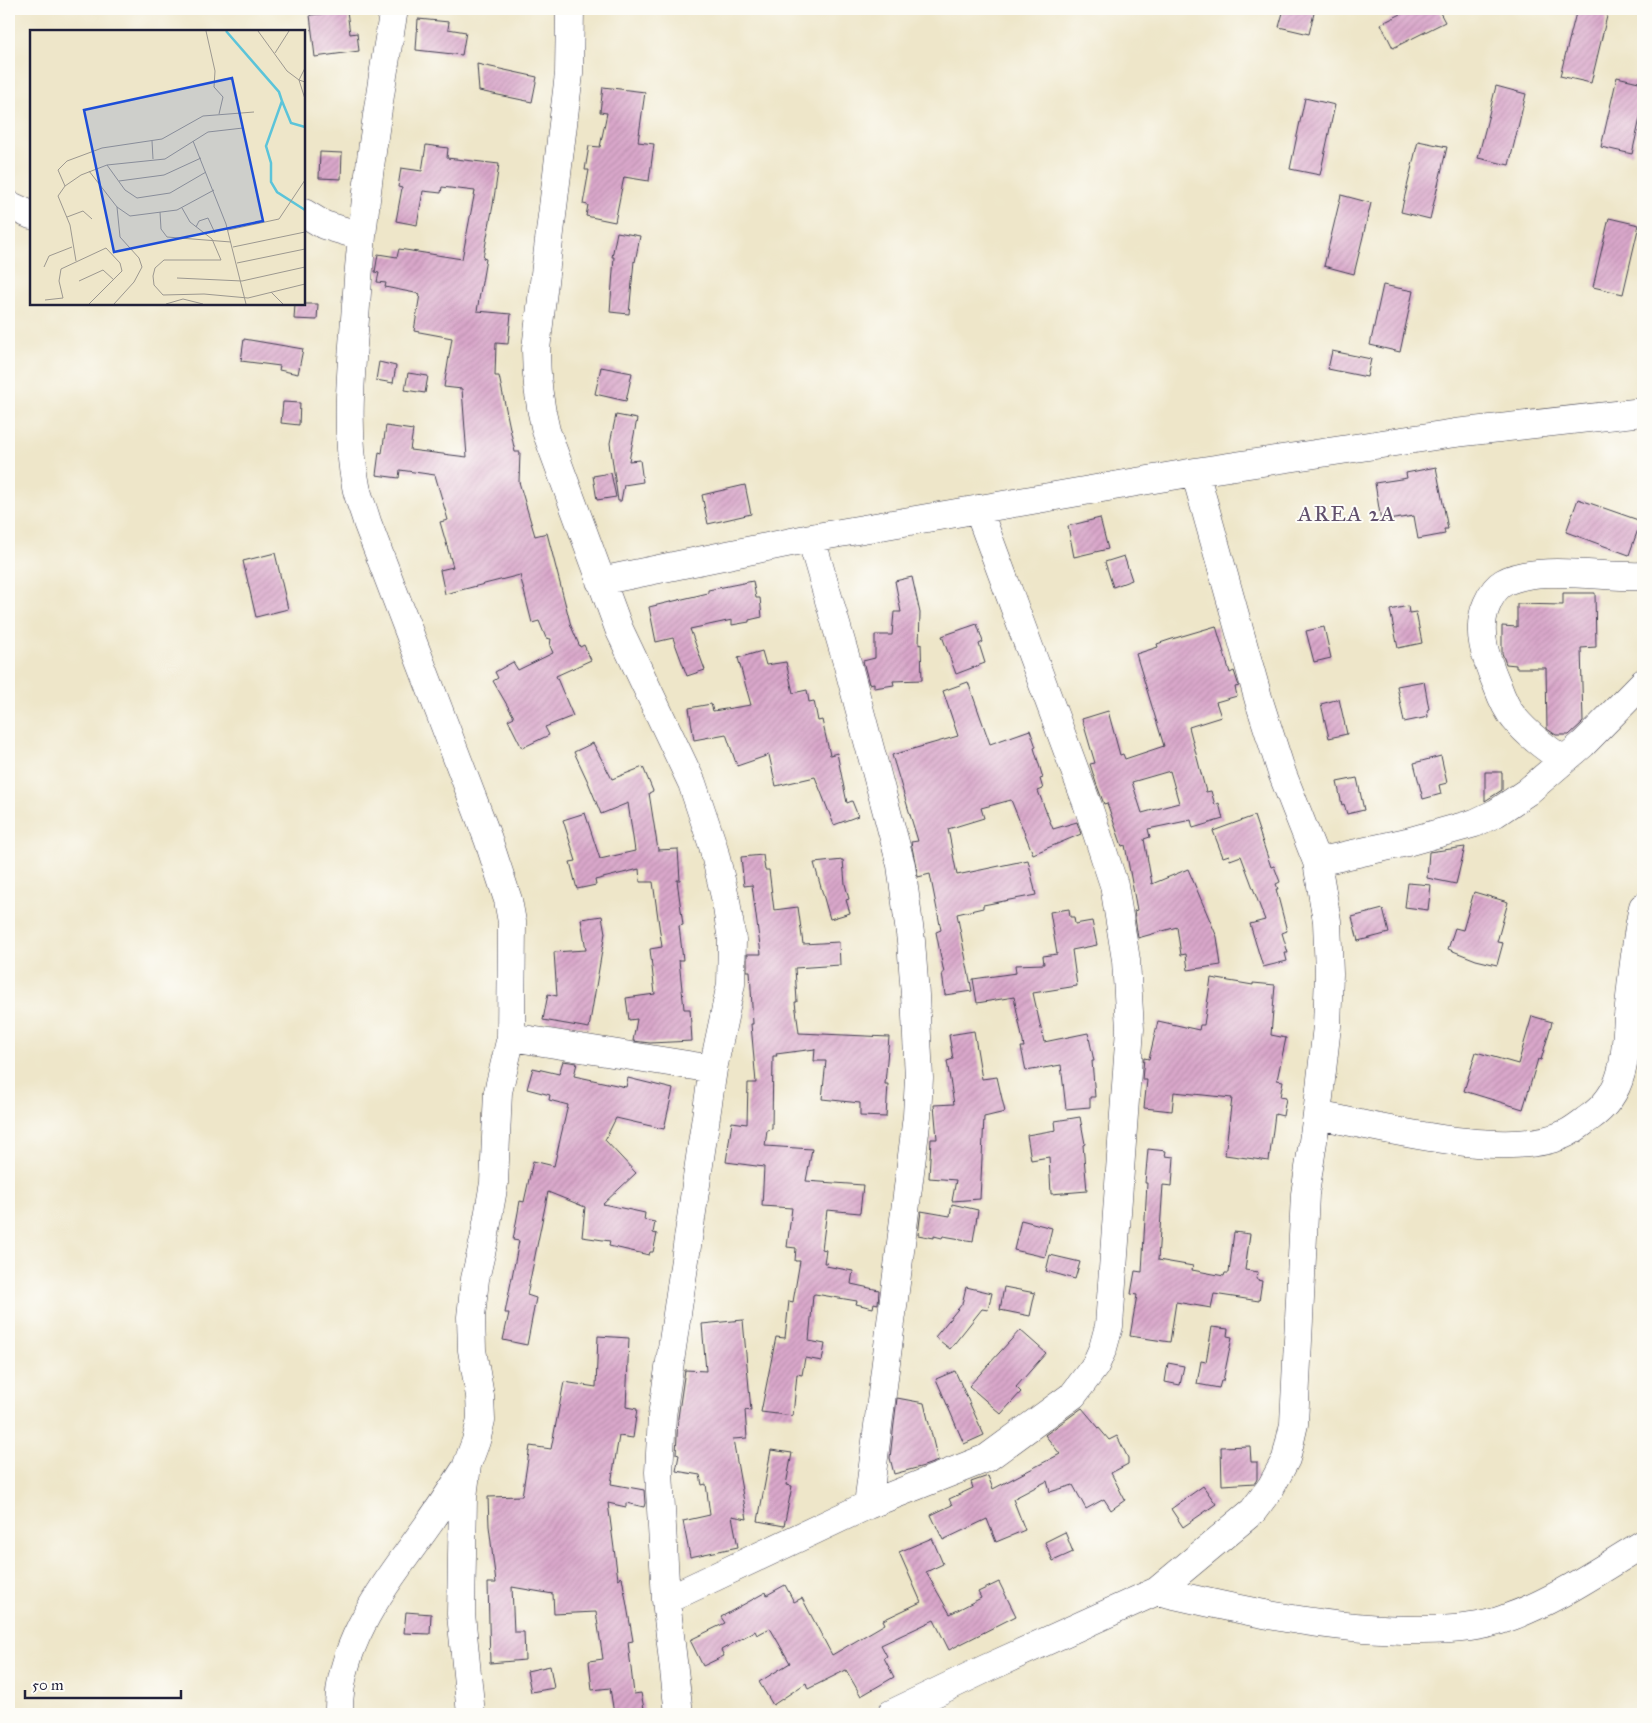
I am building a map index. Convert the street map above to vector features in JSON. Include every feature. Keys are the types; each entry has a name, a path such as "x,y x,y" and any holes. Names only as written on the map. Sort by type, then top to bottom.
{"street":[{"path":"339,1714 338,1695 344,1666 358,1632 391,1576 431,1521 467,1465 476,1441 481,1420 480,1396 472,1350 471,1317 475,1279 494,1183 498,1092 511,1037 512,922 508,900 488,839 367,522 356,488 351,455 351,372 361,236 384,64 394,9"},
{"path":"570,9 569,74 536,350 536,374 540,404 546,431 619,629 692,783 713,846 726,901 732,940 731,984 713,1069 662,1416 659,1472 666,1600 679,1714"},
{"path":"9,205 30,215"},
{"path":"305,214 324,225 361,236"},
{"path":"600,580 811,538 1195,472 1455,432 1643,412"},
{"path":"890,1714 1157,1592 1252,1511 1272,1487 1286,1459 1294,1424 1305,1194 1317,1116 1327,1026 1329,974 1327,921 1317,862 1282,773 1259,701 1195,472"},
{"path":"666,1600 868,1505 987,1458 1073,1395 1095,1366 1103,1348 1108,1326 1130,1029 1126,960 1114,886 1088,806 978,509"},
{"path":"811,538 848,666 901,865 911,941 915,994 919,1078 917,1116 868,1505"},
{"path":"1563,760 1532,736 1514,718 1505,705 1488,663 1483,644 1483,614 1490,597 1502,584 1520,577 1552,573 1643,576"},
{"path":"1317,862 1407,842 1475,823 1496,813 1527,792 1594,735 1643,683"},
{"path":"1317,1116 1460,1142 1514,1144 1544,1141 1568,1133 1593,1115 1609,1100 1621,1073 1626,1042 1634,956 1643,907"},
{"path":"511,1037 713,1069"},
{"path":"467,1465 463,1507 461,1614 471,1714"},
{"path":"1157,1592 1238,1610 1305,1622 1388,1631 1450,1630 1502,1620 1544,1603 1643,1544"}],"building":[{"path":"1284,9 1315,9 1309,34 1279,27"},
{"path":"1411,9 1438,9 1445,22 1393,48 1381,24"},
{"path":"1577,9 1595,9 1608,12 1591,83 1560,76"},
{"path":"347,11 350,34 357,33 359,51 315,57 310,15"},
{"path":"418,19 449,22 448,29 466,32 462,55 416,50"},
{"path":"477,64 537,77 532,102 479,91"},
{"path":"1617,77 1643,83 1643,105 1632,154 1601,147"},
{"path":"1496,86 1526,94 1509,165 1478,158"},
{"path":"603,87 645,92 638,142 654,144 649,181 624,177 615,222 586,216 588,205 583,204 589,170 585,170 589,146 600,147 607,113 600,112"},
{"path":"1305,98 1335,105 1320,175 1290,169"},
{"path":"1418,141 1447,147 1430,219 1401,212"},
{"path":"426,145 448,148 447,158 499,164 483,258 486,259 477,311 511,314 508,344 496,343 495,376 499,376 515,452 520,452 519,482 535,536 547,533 571,626 580,647 584,645 591,660 556,676 573,716 545,727 549,735 522,748 508,720 514,717 493,681 498,678 495,672 513,662 518,670 553,653 550,646 551,639 546,638 539,621 532,623 520,575 445,594 440,570 453,567 440,522 448,520 435,475 400,470 399,478 376,475 379,452 382,453 386,426 413,430 410,450 467,457 462,389 444,387 452,338 414,331 420,294 385,287 386,283 377,282 379,273 375,272 378,254 397,257 399,249 462,259 475,191 442,187 441,193 423,191 417,225 396,221 402,188 398,187 401,168 422,171"},
{"path":"320,152 342,153 341,179 319,178"},
{"path":"1341,195 1371,203 1354,274 1324,266"},
{"path":"1609,218 1639,225 1623,294 1593,287"},
{"path":"617,232 640,236 634,261 629,314 610,312 614,257 612,257"},
{"path":"1383,285 1413,291 1400,352 1370,345"},
{"path":"318,304 317,320 294,319 295,305"},
{"path":"244,339 303,349 298,374 279,370 280,366 241,361"},
{"path":"1332,351 1371,359 1367,377 1328,369"},
{"path":"379,362 396,366 393,383 376,380"},
{"path":"601,367 632,373 626,401 595,394"},
{"path":"408,373 428,376 425,393 405,390"},
{"path":"283,402 300,403 299,425 281,423"},
{"path":"616,415 637,419 629,461 640,460 643,482 624,485 621,501 618,501 610,443"},
{"path":"1436,467 1448,529 1444,529 1445,534 1418,539 1414,516 1381,521 1375,483 1407,478 1406,473"},
{"path":"611,473 616,497 597,500 593,476"},
{"path":"745,485 751,514 708,524 702,495"},
{"path":"1578,499 1641,521 1629,555 1566,532"},
{"path":"1100,518 1108,549 1074,557 1068,526"},
{"path":"275,553 288,609 256,617 243,561"},
{"path":"1124,556 1132,580 1113,587 1105,562"},
{"path":"912,577 920,613 919,645 921,644 922,680 893,681 894,685 874,688 874,683 869,684 863,661 875,658 875,635 892,635 894,612 901,612 895,581"},
{"path":"753,581 756,598 760,598 762,617 732,625 732,620 690,629 705,670 687,676 673,638 656,642 649,607 708,593 708,590"},
{"path":"1563,593 1595,593 1596,647 1581,648 1583,722 1569,735 1556,735 1547,729 1546,668 1516,668 1516,665 1506,664 1502,653 1502,626 1517,627 1517,604 1563,605"},
{"path":"1408,606 1409,613 1416,612 1422,643 1398,648 1390,610"},
{"path":"977,624 983,642 979,644 985,663 956,674 942,636"},
{"path":"1216,626 1230,673 1234,671 1239,686 1235,687 1237,696 1216,702 1221,717 1189,727 1206,792 1211,791 1215,805 1219,803 1223,819 1193,828 1191,820 1148,829 1150,837 1144,839 1152,884 1188,869 1217,937 1221,965 1188,970 1186,954 1181,955 1177,927 1138,938 1134,911 1137,910 1125,845 1122,846 1107,803 1104,804 1096,783 1090,764 1095,763 1082,719 1108,711 1120,755 1123,754 1125,759 1164,746 1136,654 1158,647 1157,644","holes":["1170,771 1179,803 1142,813 1132,782"]},
{"path":"1324,627 1331,658 1314,662 1306,631"},
{"path":"762,651 766,665 786,662 793,693 807,690 809,702 814,701 818,721 822,720 830,755 837,753 847,803 852,801 858,816 834,825 815,777 776,786 769,755 737,766 726,734 694,740 689,708 711,704 713,711 751,705 738,658"},
{"path":"1424,681 1429,709 1427,710 1428,717 1404,722 1397,686"},
{"path":"968,682 990,744 1030,730 1043,778 1040,779 1043,789 1038,791 1053,829 1077,822 1081,834 1033,854 1011,800 981,808 984,818 948,829 957,875 1028,860 1036,895 983,905 983,908 957,914 972,991 945,995 942,973 944,973 936,932 941,930 930,874 918,877 911,842 918,841 892,755 958,736 943,691"},
{"path":"1339,699 1347,734 1329,738 1321,704"},
{"path":"593,743 612,779 643,767 653,791 649,793 658,850 678,849 680,880 677,880 683,925 679,926 683,960 679,960 684,1009 690,1009 692,1041 650,1043 633,1041 637,1019 629,1020 626,998 655,994 650,949 662,947 653,882 640,882 639,869 595,880 596,885 577,889 570,862 576,861 563,820 585,813 600,859 635,851 628,803 601,814 574,752"},
{"path":"1441,756 1447,783 1439,785 1441,794 1423,799 1414,763"},
{"path":"1485,772 1502,772 1502,790 1485,801"},
{"path":"1357,778 1364,810 1347,814 1344,804 1342,805 1337,782"},
{"path":"1254,816 1271,867 1274,866 1280,882 1276,884 1278,889 1276,889 1287,931 1282,933 1288,953 1285,953 1287,961 1263,967 1250,924 1265,920 1241,856 1230,860 1229,855 1223,857 1213,831"},
{"path":"1465,847 1456,884 1427,878 1429,852"},
{"path":"763,855 765,870 769,870 774,910 798,907 803,944 839,942 840,965 795,968 797,1002 795,1002 799,1033 889,1037 885,1084 888,1084 886,1117 860,1116 860,1103 822,1099 826,1061 814,1061 815,1049 773,1056 772,1129 767,1130 765,1146 812,1149 806,1181 863,1185 860,1213 827,1210 822,1249 826,1250 824,1263 827,1263 826,1266 853,1271 851,1284 879,1290 878,1304 874,1303 873,1308 856,1304 857,1301 813,1295 809,1341 825,1344 822,1361 805,1358 802,1375 797,1374 793,1416 761,1412 776,1337 785,1338 789,1301 793,1302 800,1261 795,1261 796,1248 787,1247 792,1208 762,1206 764,1167 726,1162 732,1122 747,1124 748,1083 756,1083 751,1024 753,1024 750,971 747,971 747,954 761,954 752,885 744,886 741,857"},
{"path":"843,860 845,884 849,899 846,900 850,913 830,919 814,863"},
{"path":"1408,883 1431,885 1428,910 1405,907"},
{"path":"1474,892 1508,902 1497,942 1503,943 1497,965 1476,960 1448,949 1455,928 1463,930"},
{"path":"1069,909 1070,917 1074,917 1075,924 1092,921 1097,945 1072,950 1077,986 1033,993 1044,1042 1088,1033 1094,1061 1092,1061 1095,1097 1090,1097 1090,1107 1066,1109 1061,1065 1026,1071 1021,1047 1024,1047 1014,997 977,1003 973,979 1016,973 1015,965 1044,964 1043,956 1057,954 1050,912"},
{"path":"1383,909 1389,933 1358,941 1352,917"},
{"path":"602,916 605,933 589,1028 543,1020 548,994 557,996 554,952 586,950 581,919"},
{"path":"1211,978 1253,985 1253,983 1275,985 1271,1035 1286,1038 1277,1080 1283,1081 1280,1097 1286,1098 1283,1116 1275,1114 1269,1161 1225,1155 1232,1098 1174,1092 1172,1111 1144,1108 1147,1080 1142,1080 1144,1058 1149,1059 1158,1021 1199,1030 1200,1025 1204,1025"},
{"path":"1532,1016 1552,1022 1541,1060 1538,1059 1523,1109 1464,1091 1476,1052 1518,1064"},
{"path":"974,1031 982,1079 997,1077 1005,1112 984,1117 980,1199 952,1201 956,1180 929,1178 931,1139 937,1139 934,1105 954,1104 947,1061 953,1059 949,1035"},
{"path":"563,1061 577,1063 574,1076 626,1087 628,1078 673,1089 664,1129 616,1118 605,1140 636,1173 603,1204 645,1213 644,1220 655,1222 653,1233 657,1234 653,1252 650,1252 649,1255 609,1246 610,1241 582,1237 585,1207 548,1192 527,1295 536,1298 527,1345 503,1340 509,1313 505,1313 519,1241 513,1240 520,1201 524,1202 533,1161 554,1166 568,1105 549,1100 550,1095 527,1089 533,1068 559,1074"},
{"path":"1080,1117 1085,1144 1083,1145 1087,1191 1051,1194 1049,1157 1031,1160 1027,1135 1056,1130 1055,1121"},
{"path":"1148,1149 1166,1151 1165,1156 1174,1157 1172,1186 1163,1185 1158,1260 1193,1266 1192,1270 1224,1276 1225,1273 1229,1273 1234,1232 1250,1234 1245,1270 1258,1272 1257,1280 1262,1281 1259,1301 1214,1294 1211,1308 1176,1302 1170,1342 1130,1336 1137,1295 1131,1294 1135,1271 1142,1272"},
{"path":"952,1204 978,1210 973,1241 943,1236 942,1238 934,1236 934,1238 918,1235 921,1211 950,1216"},
{"path":"1021,1220 1052,1228 1045,1257 1014,1250"},
{"path":"1050,1255 1080,1262 1075,1279 1046,1271"},
{"path":"966,1287 992,1293 988,1310 982,1309 950,1349 935,1337 962,1304"},
{"path":"1004,1287 1035,1293 1030,1316 1000,1310"},
{"path":"743,1320 751,1411 745,1410 747,1438 733,1439 747,1519 732,1516 738,1547 690,1557 683,1521 710,1515 706,1484 702,1485 700,1475 676,1471 679,1455 676,1454 678,1418 685,1370 706,1371 702,1324"},
{"path":"1212,1327 1228,1329 1227,1336 1232,1337 1223,1381 1221,1381 1219,1388 1197,1384 1201,1361 1206,1362"},
{"path":"1020,1330 1046,1353 1016,1387 1021,1392 1001,1414 969,1386"},
{"path":"598,1336 629,1338 626,1407 637,1409 633,1438 619,1436 611,1484 644,1490 645,1503 644,1507 626,1503 626,1507 608,1503 618,1579 622,1577 633,1641 628,1642 634,1694 641,1693 645,1714 614,1714 610,1688 592,1690 589,1661 603,1659 596,1612 554,1614 553,1594 512,1587 514,1632 524,1632 525,1660 490,1663 488,1583 496,1583 489,1526 488,1497 522,1496 530,1446 551,1449 564,1382 596,1387"},
{"path":"1168,1363 1184,1366 1180,1385 1165,1382"},
{"path":"955,1371 984,1435 964,1444 936,1379"},
{"path":"897,1398 924,1403 938,1461 894,1474 890,1458"},
{"path":"1082,1408 1109,1440 1117,1436 1128,1458 1128,1464 1111,1473 1125,1500 1111,1510 1104,1499 1086,1509 1073,1485 1050,1492 1047,1481 1013,1499 1025,1530 996,1542 987,1519 943,1540 931,1515 952,1505 949,1499 973,1488 971,1482 988,1476 993,1489 1060,1454 1045,1435"},
{"path":"1250,1446 1251,1462 1257,1462 1257,1479 1255,1483 1222,1485 1221,1447"},
{"path":"771,1450 792,1453 786,1485 792,1486 784,1526 758,1521"},
{"path":"1203,1486 1216,1504 1183,1527 1171,1509"},
{"path":"1065,1532 1073,1552 1053,1561 1045,1542"},
{"path":"932,1538 943,1564 926,1572 950,1614 981,1598 978,1592 999,1582 1016,1616 949,1650 934,1620 881,1645 887,1656 884,1658 894,1677 861,1696 846,1670 808,1689 806,1683 773,1705 759,1682 790,1663 770,1628 757,1635 755,1631 721,1650 724,1656 703,1666 690,1640 725,1623 721,1617 766,1592 767,1595 785,1585 794,1602 802,1598 832,1655 885,1624 883,1620 921,1602 899,1552"},
{"path":"406,1612 431,1614 430,1634 404,1633"},
{"path":"550,1666 554,1688 531,1692 527,1671"}],"district":[{"name":"AREA 2A","path":"1347,513"}]}
